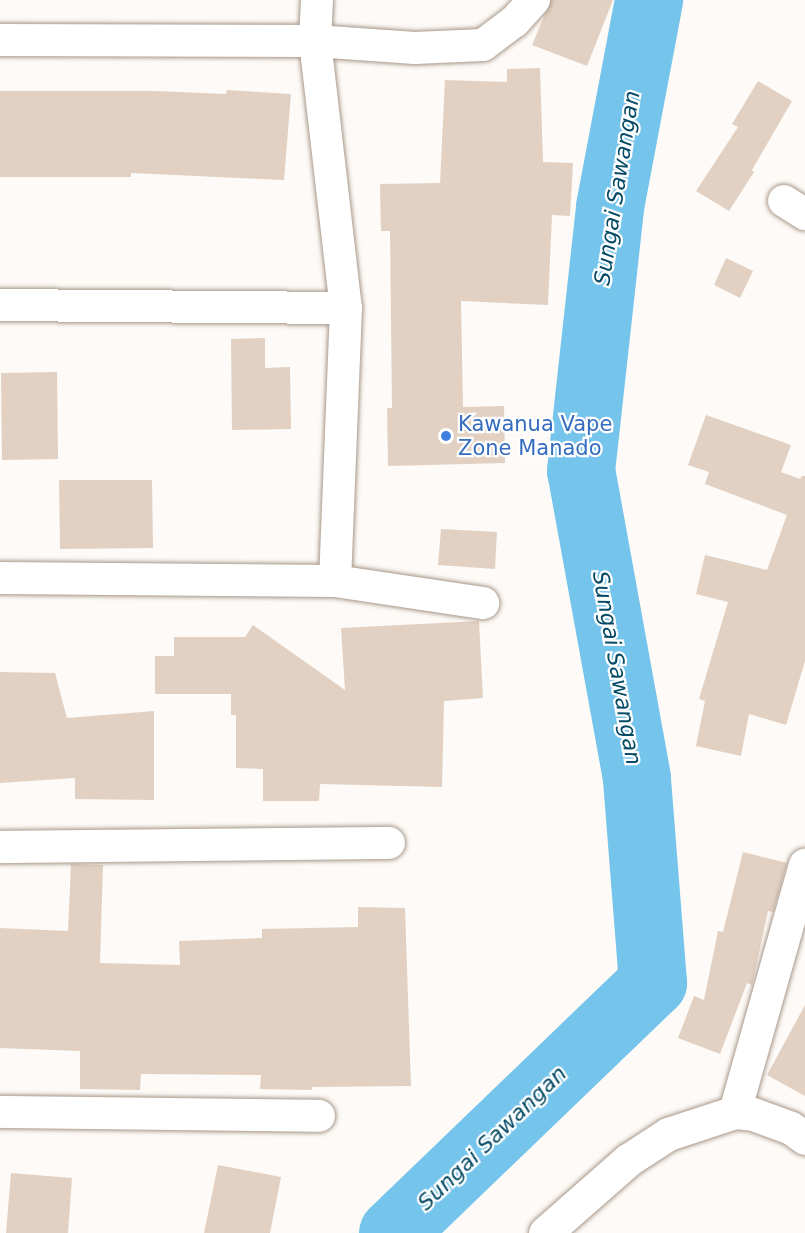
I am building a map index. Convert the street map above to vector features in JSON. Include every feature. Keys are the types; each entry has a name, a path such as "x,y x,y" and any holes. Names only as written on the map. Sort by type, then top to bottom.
{"main road":[{"path":"545,1233 628,1160 668,1134 735,1112 753,1114 791,1128 805,1138"}],"street":[{"path":"317,0 315,41 346,308 335,581"},
{"path":"0,40 315,41 415,48 483,45 514,22 534,0"},
{"path":"0,305 346,308"},
{"path":"0,578 335,581 483,603"},
{"path":"0,848 389,843"},
{"path":"735,1112 805,865"},
{"path":"0,1112 319,1116"}],"building":[{"path":"551,0 613,0 587,66 532,45"},
{"path":"540,68 543,162 573,163 570,216 552,215 548,305 461,301 463,407 504,406 505,463 388,466 387,408 392,408 390,231 381,231 380,184 440,183 445,80 507,82 507,69"},
{"path":"758,81 792,101 752,170 754,172 729,211 696,191 738,127 732,124"},
{"path":"227,90 291,94 284,180 131,173 131,177 0,177 0,91 155,91 226,94"},
{"path":"726,258 753,271 740,298 714,285"},
{"path":"265,338 265,368 290,367 291,429 232,430 231,339"},
{"path":"57,372 58,459 2,460 1,373"},
{"path":"706,415 791,445 781,472 800,479 805,476 805,661 786,725 749,714 741,756 696,746 705,701 699,699 728,602 696,594 705,555 767,570 787,515 705,484 709,472 688,465"},
{"path":"59,480 152,480 153,548 60,549"},
{"path":"441,529 497,532 495,569 438,565"},
{"path":"479,621 483,698 444,701 442,787 320,784 319,801 263,801 263,769 236,768 236,715 231,715 231,694 155,694 155,656 174,656 174,637 245,637 253,625 345,690 341,628"},
{"path":"0,672 55,673 67,718 154,711 154,800 75,799 75,778 0,783"},
{"path":"743,852 787,863 773,912 768,911 752,985 747,983 720,1054 678,1038 694,996 704,1000 718,931 723,932"},
{"path":"71,864 103,865 100,963 180,965 179,941 262,938 262,929 358,927 358,907 405,908 411,1086 312,1087 312,1090 260,1089 261,1075 141,1074 140,1090 80,1089 80,1051 0,1048 0,928 68,931"},
{"path":"805,1005 805,1096 767,1075"},
{"path":"218,1165 281,1177 270,1233 204,1233"},
{"path":"11,1173 72,1178 68,1233 6,1233"}],"waterway":[{"name":"Sungai Sawangan","path":"393,1233 653,983 637,778 581,471 610,207 649,0"}],"place":[{"name":"Kawanua Vape Zone Manado","path":"446,436"}]}
